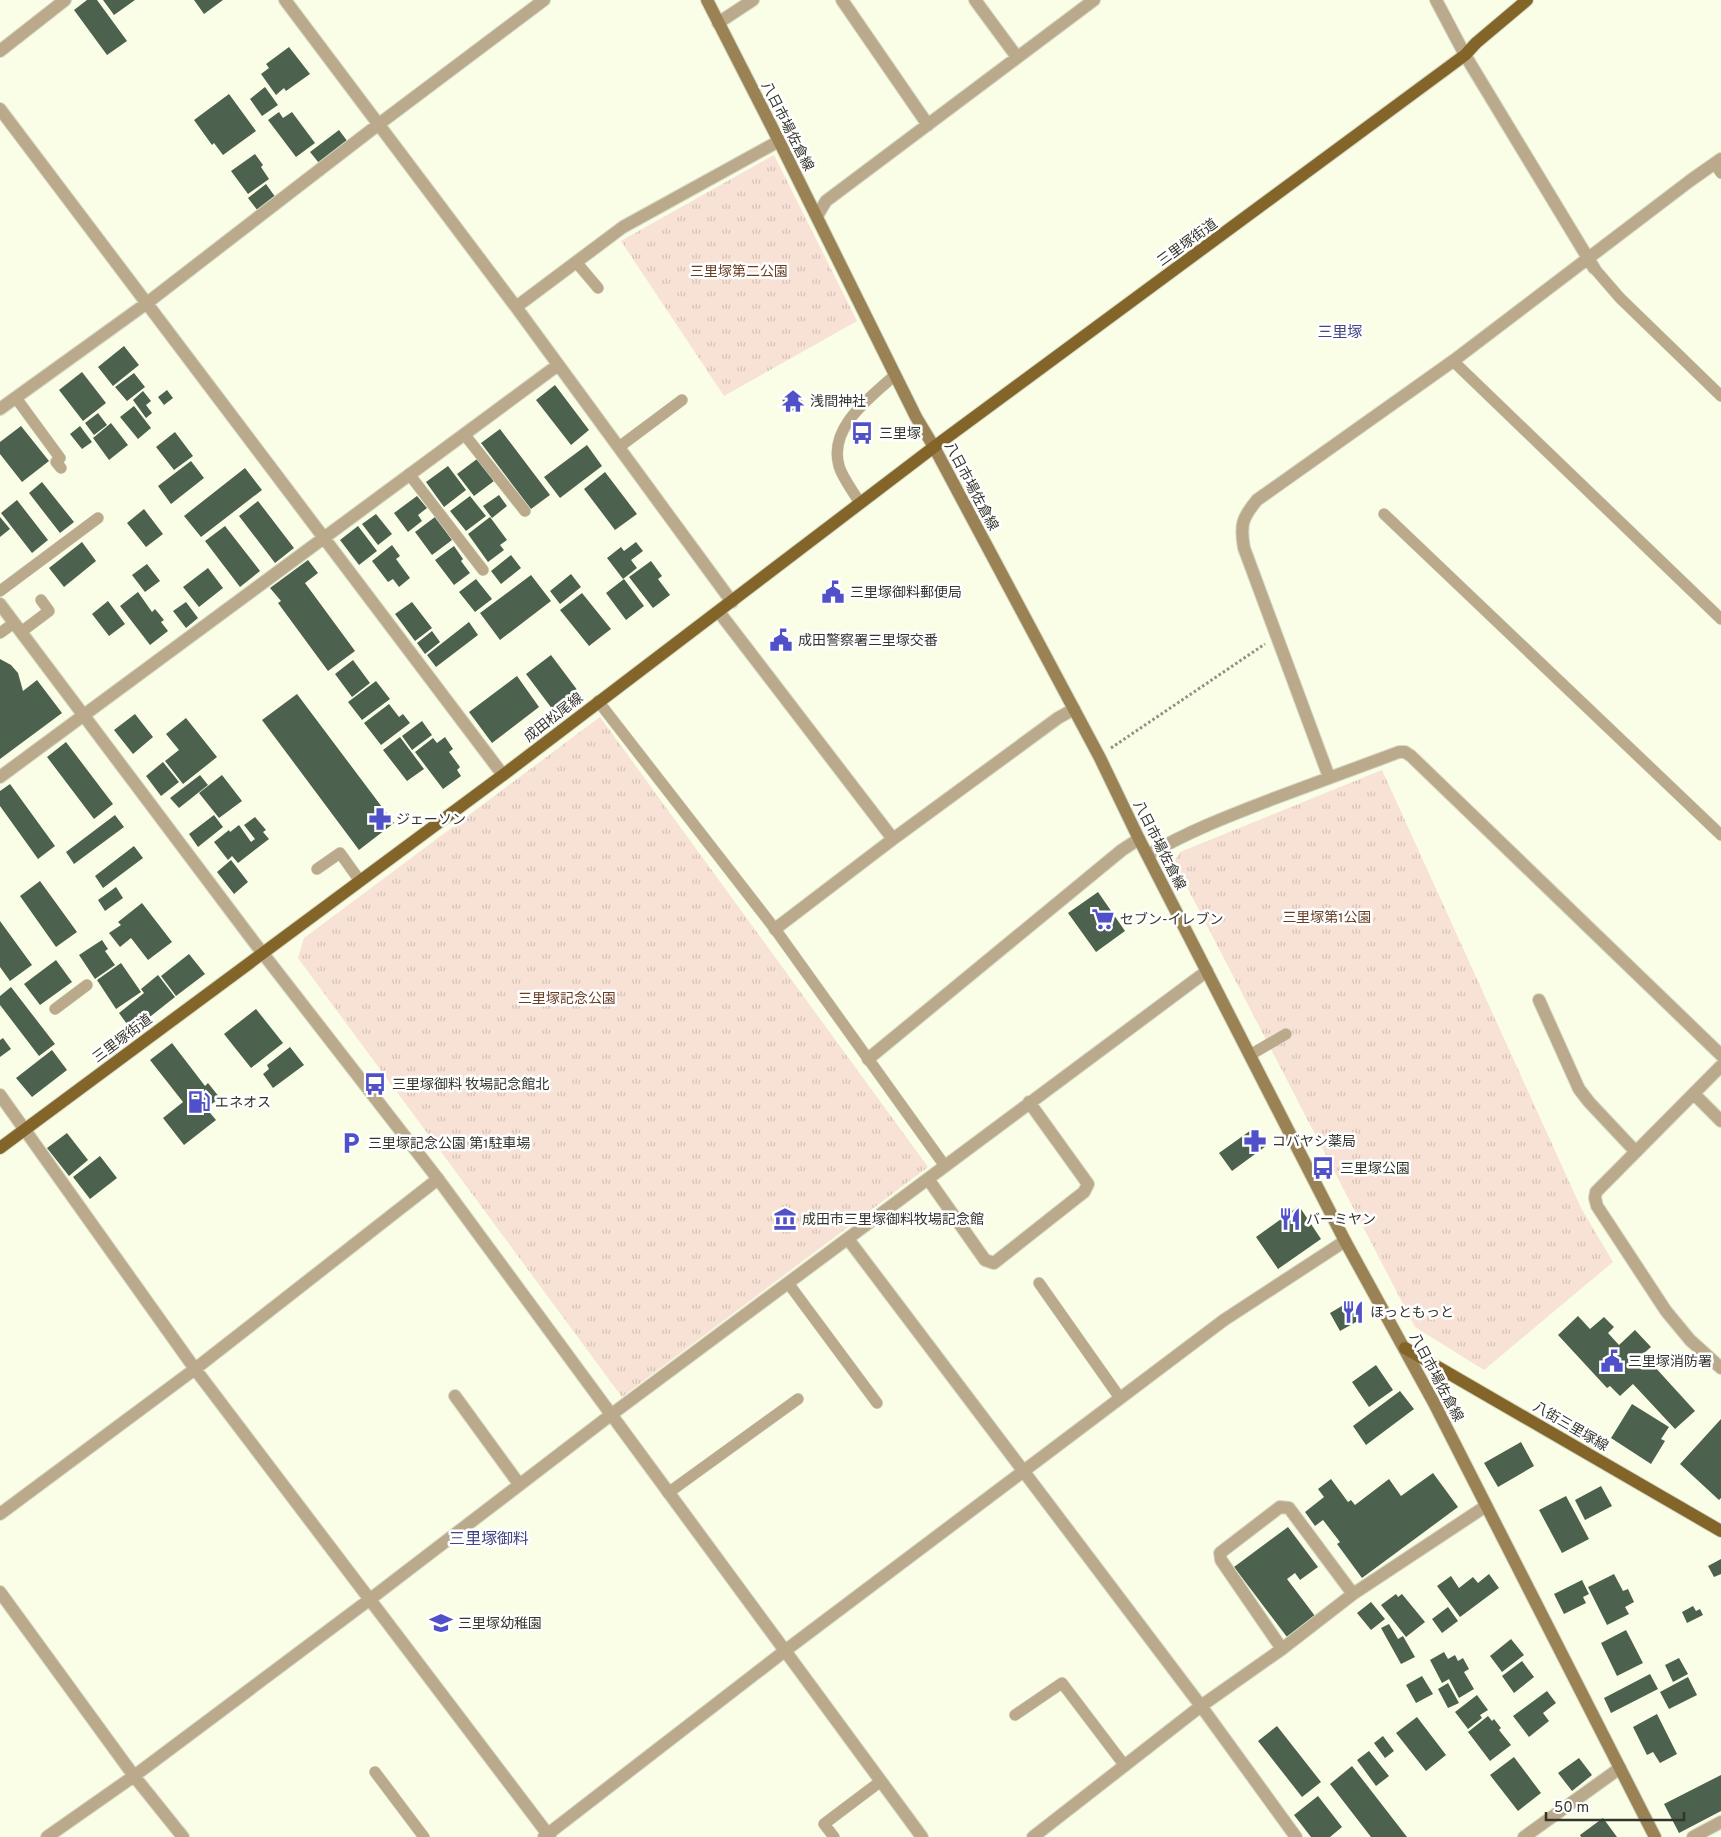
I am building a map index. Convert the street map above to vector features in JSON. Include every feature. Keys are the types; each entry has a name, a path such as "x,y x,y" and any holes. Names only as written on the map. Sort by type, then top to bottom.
{"main road":[{"name":"八日市場佐倉線","path":"707,0 780,141 916,417 934,447 1074,709 1345,1241 1405,1348 1655,1837"},
{"name":"三里塚街道","path":"860,503 1465,55 1476,42 1527,0"},
{"name":"成田松尾線","path":"263,952 503,775 860,503"},
{"name":"三里塚街道","path":"0,1148 263,952"},
{"name":"八街三里塚線","path":"1405,1348 1721,1531"}],"street":[{"path":"0,51 65,0"},
{"path":"285,0 516,307 732,602"},
{"path":"0,409 146,303 378,124 544,0"},
{"path":"718,22 753,0"},
{"path":"842,0 928,125"},
{"path":"976,0 1017,57"},
{"path":"817,216 826,201 1094,0"},
{"path":"1436,0 1465,55 1591,263"},
{"path":"0,109 503,775"},
{"path":"516,307 623,227 780,141"},
{"path":"1329,778 1244,548 1241,526 1248,510 1257,500 1591,263 1719,165"},
{"path":"0,777 558,364"},
{"path":"0,604 263,952 438,1179 922,1837"},
{"path":"719,612 893,839"},
{"path":"775,929 893,839 1058,718 1074,709"},
{"path":"1148,855 1179,837 1209,823 1399,752 1405,752 1721,1054"},
{"path":"868,1059 1122,850 1140,840"},
{"path":"47,1837 134,1776 369,1600 612,1414 1206,971"},
{"path":"1539,1000 1579,1089 1636,1152"},
{"path":"1721,1066 1596,1192 1595,1198 1597,1206 1666,1311 1690,1340 1721,1368"},
{"path":"1694,1094 1721,1120"},
{"path":"0,1095 196,1368 547,1836 786,1650 1224,1320 1345,1241"},
{"path":"928,1179 985,1260 994,1263 1084,1192 1088,1184 1029,1102"},
{"path":"0,1514 196,1368 438,1179"},
{"path":"848,1239 1201,1706 1296,1837"},
{"path":"455,1396 519,1484"},
{"path":"1033,1837 1201,1706 1282,1649 1353,1594 1486,1506"},
{"path":"1282,1649 1221,1560 1220,1553 1280,1507 1289,1508 1353,1594"},
{"path":"0,1592 134,1776 183,1837"},
{"path":"1524,1837 1620,1768"},
{"path":"1693,1837 1721,1822"}],"lane":[{"path":"576,262 598,288"},
{"path":"1591,263 1620,298 1721,396"},
{"path":"1453,361 1721,619"},
{"path":"860,503 839,466 838,442 845,423 895,374"},
{"path":"16,398 60,458 56,462 61,468"},
{"path":"619,447 682,400"},
{"path":"464,434 525,511"},
{"path":"409,474 483,570"},
{"path":"1384,514 1721,834"},
{"path":"0,591 98,518"},
{"path":"0,633 49,611 41,600"},
{"path":"598,702 775,929 945,1166"},
{"path":"317,869 340,853 360,881"},
{"path":"55,1009 87,986"},
{"path":"1250,1055 1286,1034"},
{"path":"788,1283 877,1403"},
{"path":"1039,1283 1120,1398"},
{"path":"668,1493 798,1399"},
{"path":"1015,1715 1062,1683 1125,1766"},
{"path":"375,1772 424,1837"},
{"path":"834,1837 824,1824 881,1781"}],"path":[{"path":"1108,750 1277,637"}],"green space":[{"name":"三里塚第二公園","path":"774,155 857,321 724,396 621,241"},
{"name":"三里塚記念公園","path":"600,717 928,1167 622,1397 298,958 304,938"},
{"name":"三里塚第1公園","path":"1382,770 1581,1208 1613,1262 1484,1370 1415,1327 1174,862 1180,852"}],"building":[{"path":"87,0 97,0 127,41 107,55 74,10"},
{"path":"103,0 135,0 114,15"},
{"path":"194,0 223,0 204,14"},
{"path":"289,47 310,74 286,91 284,88 276,95 261,74 269,68 266,64"},
{"path":"265,87 278,105 262,116 250,99"},
{"path":"229,94 256,131 223,155 214,143 212,145 194,120"},
{"path":"279,112 283,118 292,112 315,143 296,157 268,120"},
{"path":"339,130 348,142 319,163 310,152"},
{"path":"255,154 263,165 261,167 269,179 248,194 231,171"},
{"path":"266,184 276,198 258,211 248,198"},
{"path":"124,346 139,365 113,386 98,367"},
{"path":"82,372 106,403 83,421 59,390"},
{"path":"134,373 145,387 127,401 115,387"},
{"path":"555,385 589,430 571,445 536,400"},
{"path":"794,389 804,404 790,412 781,398"},
{"path":"167,390 173,398 164,405 158,397"},
{"path":"143,391 151,401 146,405 152,413 146,418 133,400"},
{"path":"134,406 151,428 138,439 120,417"},
{"path":"98,413 107,425 94,435 85,423"},
{"path":"111,423 128,445 109,460 93,438"},
{"path":"21,426 49,461 22,482 0,454 0,442"},
{"path":"80,426 92,442 82,449 70,434"},
{"path":"500,429 550,495 531,509 481,443"},
{"path":"175,432 193,456 174,470 156,447"},
{"path":"587,445 602,466 560,498 544,477"},
{"path":"477,459 494,481 474,496 457,474"},
{"path":"191,461 204,478 171,504 158,486"},
{"path":"448,466 466,490 444,507 426,482"},
{"path":"245,468 262,490 201,537 184,516"},
{"path":"605,472 637,514 615,530 584,489"},
{"path":"42,482 74,522 60,533 29,493"},
{"path":"499,495 507,506 492,518 483,506"},
{"path":"417,496 427,508 418,515 422,521 408,532 394,513"},
{"path":"470,496 486,516 466,531 450,511"},
{"path":"17,500 48,540 32,553 1,513"},
{"path":"258,501 294,548 275,563 239,516"},
{"path":"144,509 163,534 146,547 127,523"},
{"path":"376,514 392,534 378,545 362,524"},
{"path":"0,517 10,529 0,537"},
{"path":"435,517 452,540 432,555 415,532"},
{"path":"490,517 507,540 500,545 504,550 488,562 468,534"},
{"path":"225,526 260,571 240,587 205,541"},
{"path":"358,526 377,551 359,565 340,540"},
{"path":"82,542 96,561 64,587 49,568"},
{"path":"636,542 643,551 631,560 637,568 623,579 607,558 621,547 624,551"},
{"path":"392,545 400,556 396,559 410,578 399,587 393,579 388,582 372,561"},
{"path":"454,546 463,559 461,561 470,573 454,585 435,560"},
{"path":"511,555 521,568 501,584 491,571"},
{"path":"308,560 318,573 305,583 355,651 328,671 278,603 281,601 270,588"},
{"path":"651,561 662,576 658,579 670,595 653,608 629,577"},
{"path":"147,564 160,581 145,592 132,575"},
{"path":"208,568 223,588 199,607 183,587"},
{"path":"571,574 581,587 560,604 550,591"},
{"path":"531,575 551,601 500,640 480,613"},
{"path":"476,579 492,599 475,612 459,592"},
{"path":"624,579 644,606 626,620 606,593"},
{"path":"138,592 152,612 155,609 164,620 161,622 168,631 150,645 120,606"},
{"path":"582,593 611,629 589,646 560,610"},
{"path":"108,601 125,624 109,636 92,614"},
{"path":"186,602 198,618 186,628 173,611"},
{"path":"412,602 432,628 415,641 395,614"},
{"path":"469,622 478,635 436,667 427,655"},
{"path":"432,631 440,642 425,654 417,643"},
{"path":"551,655 581,695 556,714 526,674"},
{"path":"0,659 11,665 18,673 23,691 37,680 62,713 0,759"},
{"path":"353,660 370,683 352,697 335,674"},
{"path":"517,676 539,707 492,743 469,712"},
{"path":"376,681 390,699 362,720 348,702"},
{"path":"297,694 394,823 359,850 262,720"},
{"path":"389,704 399,717 403,714 410,723 381,745 364,723"},
{"path":"135,714 153,737 133,754 114,730"},
{"path":"186,718 217,757 183,784 165,761 179,750 166,734"},
{"path":"422,721 432,735 412,750 402,736"},
{"path":"400,737 424,769 407,781 383,750"},
{"path":"445,737 453,749 449,752 460,767 457,770 461,776 443,789 415,752 433,738 437,743"},
{"path":"66,742 113,804 94,819 47,757"},
{"path":"163,762 179,782 161,796 146,776"},
{"path":"200,775 208,785 179,808 170,798"},
{"path":"222,775 242,801 219,818 199,793"},
{"path":"10,784 55,846 38,859 0,806 0,791"},
{"path":"115,815 124,827 74,864 66,852"},
{"path":"214,815 223,827 198,847 189,834"},
{"path":"255,817 266,830 263,832 269,839 238,863 232,856 228,860 214,842 239,825 251,842 255,839 244,825"},
{"path":"134,846 143,858 103,888 95,876"},
{"path":"231,860 248,882 234,894 217,872"},
{"path":"40,881 77,932 56,947 20,896"},
{"path":"116,887 123,898 105,911 98,900"},
{"path":"1098,892 1125,931 1096,952 1068,913"},
{"path":"142,903 172,942 148,960 131,938 120,947 109,933 121,925 118,922"},
{"path":"0,921 32,965 10,981 0,967"},
{"path":"102,940 108,949 105,951 115,965 95,979 79,955"},
{"path":"189,954 205,974 176,996 161,976"},
{"path":"56,960 72,982 40,1005 24,984"},
{"path":"121,963 141,992 116,1009 97,980"},
{"path":"158,975 175,997 132,1031 119,1013 144,993 141,989"},
{"path":"11,987 55,1044 39,1056 0,1005 0,996"},
{"path":"256,1009 283,1043 251,1068 224,1034"},
{"path":"3,1038 11,1049 0,1057 0,1040"},
{"path":"172,1043 205,1086 208,1083 220,1098 206,1108 216,1120 184,1145 163,1118 183,1102 150,1060"},
{"path":"290,1047 304,1065 273,1088 263,1074 269,1069 267,1065"},
{"path":"52,1050 67,1070 32,1097 16,1078"},
{"path":"1254,1128 1266,1146 1232,1171 1219,1153"},
{"path":"67,1133 88,1160 69,1176 47,1148"},
{"path":"100,1156 117,1178 90,1199 73,1177"},
{"path":"1299,1206 1321,1239 1278,1269 1256,1237"},
{"path":"1352,1300 1363,1318 1340,1331 1330,1313"},
{"path":"1578,1316 1590,1329 1604,1317 1614,1327 1608,1333 1619,1345 1635,1330 1651,1347 1643,1354 1695,1411 1675,1429 1633,1384 1620,1396 1610,1386 1607,1388 1558,1335"},
{"path":"1376,1365 1393,1390 1369,1407 1352,1382"},
{"path":"1400,1391 1414,1409 1366,1445 1353,1426"},
{"path":"1632,1404 1669,1427 1661,1439 1665,1441 1651,1464 1611,1438"},
{"path":"1721,1419 1721,1498 1719,1500 1680,1464"},
{"path":"1521,1442 1534,1466 1498,1487 1484,1463"},
{"path":"1433,1473 1458,1507 1362,1578 1337,1544 1340,1542 1323,1520 1315,1526 1305,1512 1324,1497 1318,1489 1331,1479 1348,1502 1351,1500 1355,1505 1389,1479 1401,1496"},
{"path":"1601,1486 1612,1506 1585,1520 1575,1500"},
{"path":"1566,1496 1589,1539 1562,1553 1539,1510"},
{"path":"1288,1527 1318,1567 1300,1580 1295,1573 1287,1579 1315,1616 1287,1637 1234,1567"},
{"path":"1721,1559 1721,1574 1714,1577 1708,1566"},
{"path":"1489,1574 1499,1588 1460,1617 1437,1586 1451,1576 1459,1588 1473,1577 1478,1583"},
{"path":"1614,1574 1623,1591 1628,1589 1634,1602 1625,1607 1629,1614 1607,1625 1588,1587"},
{"path":"1582,1580 1589,1594 1583,1597 1586,1603 1564,1614 1554,1594"},
{"path":"1396,1594 1398,1597 1402,1594 1425,1622 1406,1637 1381,1605"},
{"path":"1371,1602 1385,1619 1371,1630 1357,1613"},
{"path":"1693,1606 1696,1611 1700,1609 1703,1615 1687,1623 1682,1612"},
{"path":"1448,1607 1458,1621 1442,1633 1432,1619"},
{"path":"1389,1624 1398,1639 1403,1636 1415,1657 1401,1664 1381,1628"},
{"path":"1626,1630 1643,1663 1617,1676 1601,1643"},
{"path":"1511,1639 1524,1655 1502,1672 1490,1656"},
{"path":"1444,1652 1448,1659 1455,1655 1458,1661 1463,1658 1469,1669 1464,1672 1474,1689 1459,1698 1449,1679 1442,1683 1430,1660"},
{"path":"1679,1658 1688,1674 1673,1682 1665,1665"},
{"path":"1522,1661 1534,1677 1514,1693 1502,1676"},
{"path":"1650,1674 1658,1689 1611,1713 1604,1698"},
{"path":"1422,1676 1433,1694 1416,1703 1406,1685"},
{"path":"1688,1677 1697,1695 1669,1709 1660,1692"},
{"path":"1448,1683 1459,1703 1448,1708 1438,1689"},
{"path":"1547,1691 1556,1703 1543,1713 1549,1721 1529,1737 1513,1716"},
{"path":"1477,1695 1488,1710 1480,1715 1482,1718 1468,1729 1455,1712"},
{"path":"1657,1714 1677,1754 1660,1763 1653,1752 1647,1755 1633,1727"},
{"path":"1488,1716 1492,1721 1494,1719 1501,1728 1499,1730 1511,1745 1490,1761 1468,1732"},
{"path":"1417,1717 1446,1755 1426,1771 1396,1733"},
{"path":"1277,1726 1321,1782 1302,1797 1258,1741"},
{"path":"1383,1736 1394,1751 1385,1758 1374,1743"},
{"path":"1369,1751 1389,1776 1376,1786 1357,1760"},
{"path":"1514,1757 1541,1793 1518,1811 1490,1775"},
{"path":"1579,1758 1592,1775 1572,1791 1558,1773"},
{"path":"1352,1766 1407,1837 1371,1837 1330,1784"},
{"path":"1721,1775 1721,1811 1679,1833 1664,1804"},
{"path":"1318,1796 1342,1827 1330,1837 1311,1837 1294,1815"},
{"path":"1603,1818 1617,1837 1581,1837 1580,1835"}],"place":[{"name":"浅間神社","path":"793,401"},
{"name":"三里塚","path":"862,433"},
{"name":"三里塚御料郵便局","path":"833,592"},
{"name":"成田警察署三里塚交番","path":"781,640"},
{"name":"ジェーソン","path":"380,819"},
{"name":"セブン-イレブン","path":"1103,919"},
{"name":"三里塚御料 牧場記念館北","path":"375,1084"},
{"name":"エネオス","path":"199,1102"},
{"name":"コバヤシ薬局","path":"1255,1141"},
{"name":"三里塚記念公園 第1駐車場","path":"351,1143"},
{"name":"三里塚公園","path":"1323,1168"},
{"name":"成田市三里塚御料牧場記念館","path":"785,1219"},
{"name":"バーミヤン","path":"1290,1219"},
{"name":"ほっともっと","path":"1353,1312"},
{"name":"三里塚消防署","path":"1612,1361"},
{"name":"三里塚幼稚園","path":"441,1623"}],"district":[{"name":"三里塚","path":"1340,332"},
{"name":"三里塚御料","path":"489,1538"}]}
